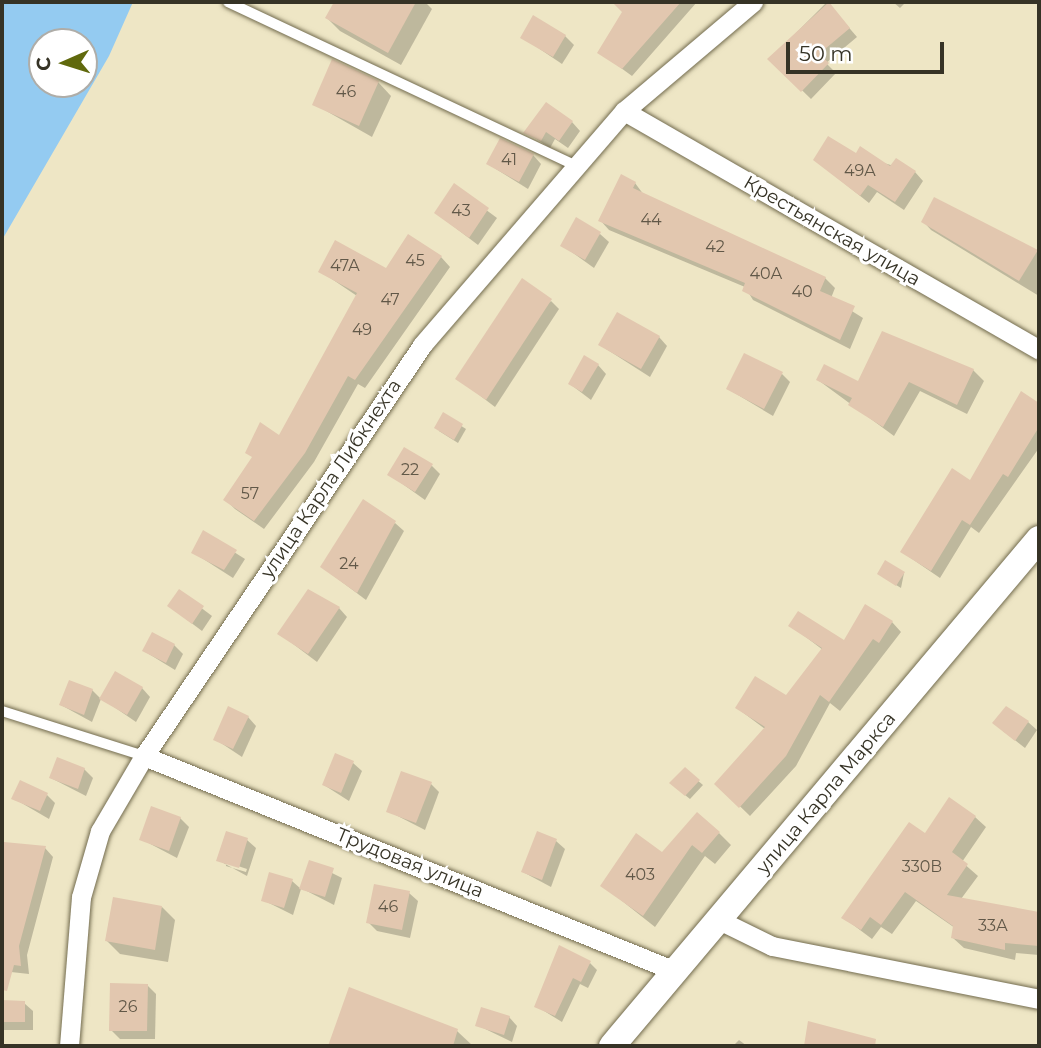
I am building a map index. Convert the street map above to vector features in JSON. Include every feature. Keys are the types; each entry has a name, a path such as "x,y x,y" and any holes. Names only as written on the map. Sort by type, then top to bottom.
{"main road":[{"name":"улица Карла Маркса","path":"612,1046 1039,538"}],"street":[{"name":"улица Карла Либкнехта","path":"69,1046 81,897 100,831 144,756 422,345 624,111 753,2"},
{"name":"Крестьянская улица","path":"624,111 1039,350"},
{"name":"Трудовая улица","path":"144,756 675,971"},
{"path":"719,920 772,946 1039,999"}],"lane":[{"path":"228,2 577,166"},
{"path":"2,711 144,756"}],"water":[{"path":"2,2 133,2 98,75 98,28 28,28 28,98 85,98 2,240"}],"building":[{"path":"334,2 416,2 388,53 325,18"},
{"path":"612,2 681,2 622,69 597,53 622,12"},
{"path":"829,2 850,28 819,54 829,63 801,92 767,59"},
{"path":"533,15 566,35 553,57 520,38"},
{"path":"332,59 379,81 359,126 312,105"},
{"path":"546,102 573,121 559,141 546,132 541,141 523,133"},
{"path":"828,136 856,153 860,146 890,166 896,158 916,171 895,202 868,185 860,196 813,160"},
{"path":"500,138 534,154 519,182 486,164"},
{"path":"621,174 636,182 633,188 826,277 820,291 855,306 840,340 742,291 745,283 598,221"},
{"path":"454,183 489,208 469,238 434,213"},
{"path":"934,197 1038,250 1019,281 921,222"},
{"path":"576,217 601,232 585,260 560,246"},
{"path":"408,234 442,256 355,380 348,376 305,453 254,521 223,500 252,457 245,453 260,422 279,435 357,293 318,272 335,240 386,268"},
{"path":"522,278 552,299 486,400 455,379"},
{"path":"617,312 660,336 641,369 598,345"},
{"path":"882,331 974,369 957,405 909,382 883,427 848,405 852,398 816,380 824,364 858,381"},
{"path":"744,353 783,372 764,409 726,389"},
{"path":"584,355 599,364 582,392 568,384"},
{"path":"1021,391 1039,403 1039,427 1008,477 1003,474 970,525 962,520 931,571 900,552 952,468 970,480"},
{"path":"443,412 463,424 454,440 434,428"},
{"path":"404,447 433,464 415,492 387,475"},
{"path":"363,499 396,521 357,593 320,567"},
{"path":"203,530 237,550 224,570 191,553"},
{"path":"885,560 905,572 896,586 877,574"},
{"path":"179,589 204,606 192,624 167,606"},
{"path":"308,589 340,607 308,654 277,634"},
{"path":"865,604 893,621 879,643 873,639 829,702 820,695 786,756 739,808 714,784 765,727 735,708 755,676 786,695 822,648 788,626 798,611 844,640"},
{"path":"152,632 175,644 166,663 142,651"},
{"path":"115,671 143,687 127,715 99,699"},
{"path":"69,680 93,689 84,715 59,705"},
{"path":"228,706 249,716 233,749 213,740"},
{"path":"1006,706 1029,721 1015,741 992,723"},
{"path":"335,753 354,761 341,793 322,785"},
{"path":"57,757 85,768 78,789 49,778"},
{"path":"685,767 700,780 685,796 669,783"},
{"path":"401,771 432,782 416,823 386,812"},
{"path":"20,780 48,793 40,811 11,799"},
{"path":"949,797 976,816 952,852 968,864 947,895 1039,912 1039,946 1005,943 1005,950 951,938 953,926 905,892 881,925 870,917 861,930 841,918 909,822 925,833"},
{"path":"151,806 181,817 169,851 139,840"},
{"path":"697,812 720,832 702,853 692,845 643,916 600,886 636,833 662,852"},
{"path":"226,831 248,838 239,868 216,861"},
{"path":"537,831 557,839 542,880 521,872"},
{"path":"4,842 46,846 19,946 21,966 14,965 7,991 2,990"},
{"path":"309,860 334,868 325,897 299,889"},
{"path":"269,872 293,879 284,908 261,901"},
{"path":"374,884 410,891 402,930 366,923"},
{"path":"113,897 162,906 155,950 105,941"},
{"path":"559,945 591,961 581,982 573,978 555,1016 534,1007"},
{"path":"110,983 148,984 147,1031 109,1031"},
{"path":"349,987 458,1029 453,1046 328,1046"},
{"path":"2,1000 25,1001 25,1022 2,1022"},
{"path":"481,1007 510,1016 504,1035 475,1026"},
{"path":"808,1021 876,1039 875,1046 804,1046"}]}
